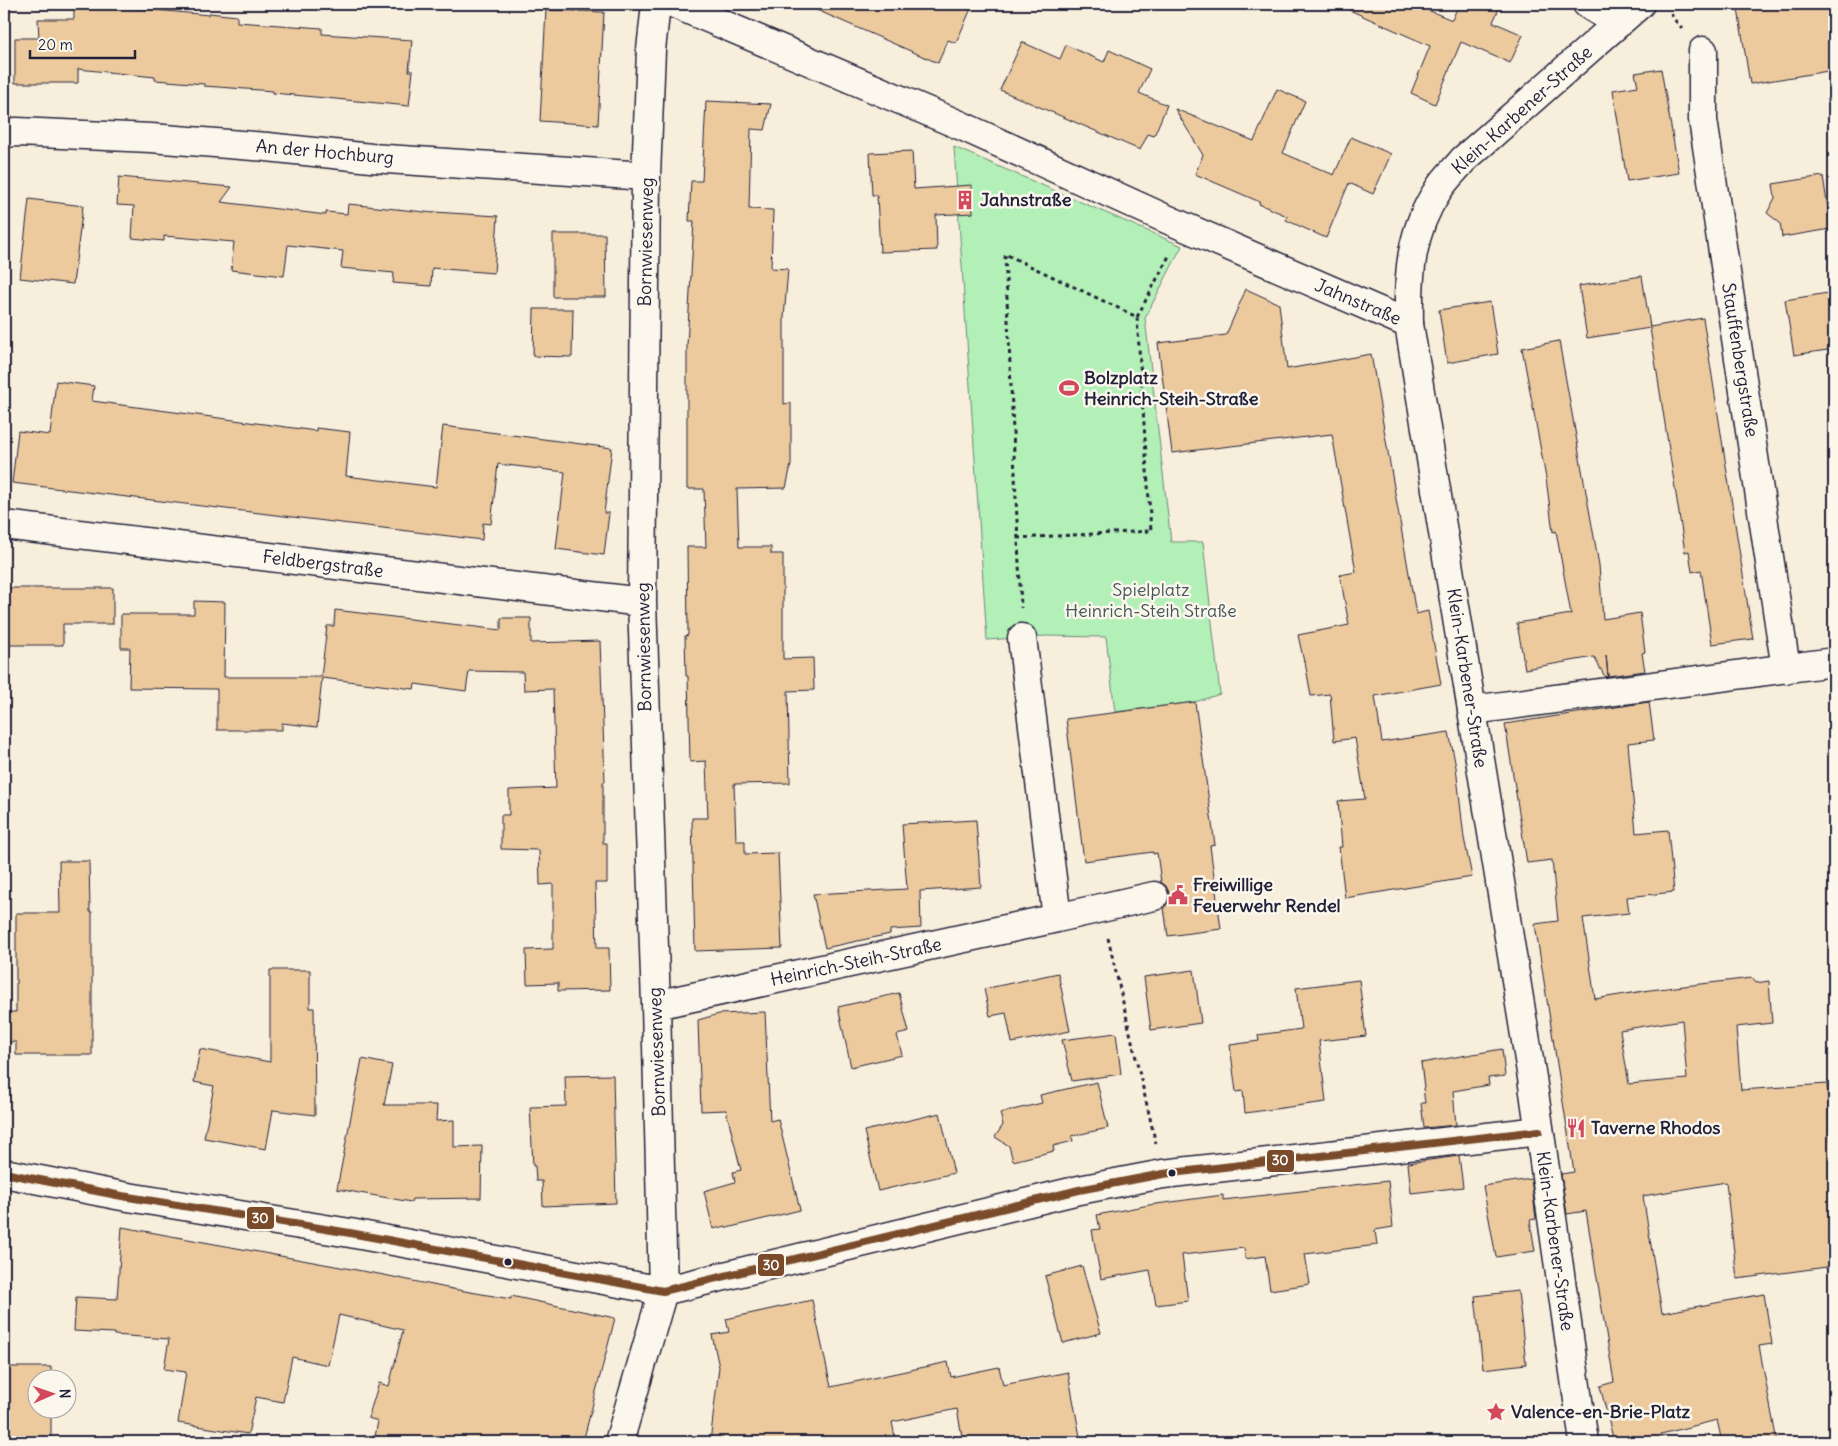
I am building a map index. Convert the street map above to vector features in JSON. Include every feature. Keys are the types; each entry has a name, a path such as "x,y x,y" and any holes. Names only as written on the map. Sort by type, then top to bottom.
{"street":[{"name":"Bornwiesenweg","path":"619,1442 663,1291 656,1005 642,602 646,176 651,50 656,4"},
{"name":"Jahnstraße","path":"675,4 962,126 1184,226 1409,324"},
{"path":"1587,4 1618,23"},
{"name":"Klein-Karbener-Straße","path":"1584,1442 1540,1132 1409,324 1408,286 1411,260 1425,213 1438,190 1463,160 1640,4"},
{"name":"Stauffenbergstraße","path":"1703,51 1703,120 1786,669"},
{"name":"An der Hochburg","path":"4,133 151,138 268,147 371,158 646,176"},
{"name":"Feldbergstraße","path":"4,525 642,602"},
{"path":"1022,638 1057,918"},
{"path":"1472,710 1834,662"},
{"name":"Heinrich-Steih-Straße","path":"656,1005 1154,896"},
{"path":"4,1173 122,1196 350,1233 663,1291 1078,1190 1163,1174 1540,1132"}],"path":[{"path":"1017,538 1151,531 1137,317 1184,226"},
{"path":"1022,638 1005,254 1137,317"},
{"path":"1108,938 1163,1174"}],"green space":[{"name":"Spielplatz Heinrich-Steih Straße","path":"954,147 1182,246 1145,318 1171,542 1203,542 1220,694 1195,702 1115,712 1106,637 1046,636 987,640"}],"building":[{"path":"74,4 209,15 209,13 237,16 237,22 322,28 322,34 412,40 409,71 413,71 409,106 273,93 273,91 204,86 204,84 155,80 155,77 78,69 78,83 15,83 15,38 39,38 38,19 74,19"},
{"path":"803,4 973,4 956,43 948,40 938,63"},
{"path":"1336,4 1413,4 1452,20 1459,4 1501,4 1493,22 1523,35 1510,63 1461,42 1435,104 1411,93 1430,46"},
{"path":"1769,4 1834,4 1834,70 1750,84 1738,9"},
{"path":"546,10 604,12 598,125 540,121"},
{"path":"1022,42 1060,59 1066,45 1104,62 1109,50 1150,69 1139,93 1167,105 1154,136 1148,134 1140,150 1000,90"},
{"path":"1661,69 1679,173 1627,181 1613,90 1638,86 1635,73"},
{"path":"1277,89 1305,101 1283,153 1334,175 1351,137 1391,154 1373,194 1349,183 1326,238 1286,220 1287,216 1259,204 1260,202 1195,174 1203,155 1175,109 1254,141"},
{"path":"706,101 771,104 765,130 751,129 749,209 773,210 771,268 788,269 784,318 784,404 791,403 791,465 786,488 737,489 739,547 771,547 771,554 783,554 783,659 813,658 814,690 788,691 790,783 734,784 736,841 745,841 745,854 778,853 782,948 695,951 692,818 708,818 706,761 690,762 685,636 688,635 687,547 706,547 704,489 687,489 687,345 694,221 689,221 691,181 702,181"},
{"path":"912,151 914,189 972,185 973,213 936,215 937,250 880,252 877,195 872,195 870,153"},
{"path":"1823,176 1831,229 1782,237 1780,223 1767,213 1775,198 1773,184"},
{"path":"119,177 232,187 221,202 326,215 326,212 347,214 348,204 434,213 498,216 494,273 432,268 431,286 393,283 394,273 341,268 343,251 288,245 284,276 231,270 234,242 164,236 164,241 132,238 134,206 117,205"},
{"path":"29,199 83,206 73,284 20,278"},
{"path":"553,234 605,234 606,297 553,297"},
{"path":"1642,276 1650,327 1703,318 1753,639 1712,644 1701,570 1692,572 1689,551 1685,552 1650,328 1587,338 1579,286"},
{"path":"1246,289 1279,304 1287,369 1371,354 1416,614 1428,611 1441,684 1375,696 1382,742 1449,732 1456,767 1464,838 1472,877 1345,898 1339,847 1342,847 1338,801 1365,799 1355,738 1334,741 1330,694 1311,696 1298,635 1349,625 1340,575 1356,572 1332,434 1172,453 1158,343 1226,335"},
{"path":"1834,292 1834,349 1794,355 1785,300"},
{"path":"1490,302 1498,354 1447,363 1439,310"},
{"path":"534,309 573,309 572,357 533,356"},
{"path":"1559,341 1599,565 1603,619 1640,613 1645,652 1642,653 1645,671 1605,677 1594,657 1525,669 1517,623 1571,614 1556,531 1553,532 1546,478 1522,348"},
{"path":"56,381 94,386 92,401 316,431 316,428 350,432 346,476 436,487 443,426 612,448 604,513 609,513 604,555 556,549 565,472 498,464 491,524 483,523 482,540 12,483 18,431 50,435"},
{"path":"4,588 113,588 113,624 63,624 63,645 4,645"},
{"path":"194,601 225,602 224,677 321,677 327,626 334,626 335,610 501,630 501,618 531,618 531,643 600,641 605,782 603,782 603,843 607,843 607,883 595,883 597,948 609,948 610,990 558,991 558,983 527,984 526,950 553,949 553,884 540,885 539,850 501,849 501,815 509,815 509,790 556,788 553,689 524,690 523,672 469,671 466,691 415,684 414,689 322,678 317,727 282,723 282,730 217,730 217,689 129,688 130,648 121,648 121,614 194,614"},
{"path":"1195,702 1215,845 1210,846 1221,929 1168,936 1164,908 1169,901 1169,893 1166,886 1161,882 1157,853 1084,861 1066,719"},
{"path":"1649,702 1654,740 1628,743 1636,833 1668,830 1674,892 1627,897 1629,913 1583,918 1595,999 1650,990 1752,978 1756,983 1769,981 1772,1023 1736,1027 1741,1090 1827,1084 1834,1177 1834,1266 1737,1279 1726,1182 1643,1196 1662,1313 1764,1294 1772,1344 1759,1346 1777,1442 1722,1442 1717,1420 1661,1434 1663,1442 1614,1442 1600,1386 1614,1382 1586,1211 1567,1214 1561,1174 1574,1172 1535,924 1558,921 1552,860 1527,863 1505,724","holes":["1682,1020 1687,1079 1629,1084 1620,1030"]},
{"path":"976,820 981,887 920,891 921,928 890,930 890,934 825,948 813,894 907,889 902,824"},
{"path":"59,861 89,861 90,912 92,912 92,1055 16,1055 16,1042 4,1042 4,1012 16,1012 16,913 60,913"},
{"path":"270,970 310,970 310,1008 314,1008 315,1115 273,1110 266,1149 204,1138 214,1086 194,1082 200,1049 270,1062"},
{"path":"1194,970 1201,1023 1151,1030 1144,977"},
{"path":"1058,973 1070,1031 1012,1043 1006,1013 990,1016 984,989"},
{"path":"1359,980 1366,1036 1319,1041 1326,1102 1245,1113 1243,1091 1236,1092 1230,1045 1259,1041 1258,1035 1301,1029 1296,988"},
{"path":"899,993 909,1032 897,1035 902,1055 851,1067 838,1007"},
{"path":"765,1012 770,1121 778,1119 800,1210 727,1228 726,1226 713,1229 704,1191 735,1182 733,1172 741,1170 726,1110 701,1111 698,1020 719,1014"},
{"path":"1116,1033 1121,1074 1072,1081 1062,1040"},
{"path":"1502,1049 1505,1076 1488,1078 1489,1085 1453,1091 1456,1125 1424,1128 1421,1103 1425,1103 1421,1063"},
{"path":"362,1059 392,1065 384,1105 437,1105 436,1121 454,1120 454,1147 482,1146 481,1198 412,1199 411,1202 337,1189"},
{"path":"613,1075 616,1203 543,1206 542,1181 536,1181 535,1166 533,1166 530,1107 566,1106 565,1076"},
{"path":"1097,1082 1108,1128 1072,1136 1073,1141 1053,1146 1054,1151 1013,1161 1009,1146 995,1137 1003,1125 1000,1113 1042,1103 1040,1095"},
{"path":"940,1113 954,1173 878,1191 864,1131"},
{"path":"1459,1156 1463,1187 1411,1193 1408,1163"},
{"path":"1531,1179 1536,1219 1530,1220 1535,1251 1496,1257 1483,1186"},
{"path":"1388,1181 1393,1227 1375,1230 1377,1245 1305,1254 1310,1284 1270,1290 1265,1256 1245,1259 1244,1248 1182,1255 1188,1301 1156,1305 1150,1270 1101,1279 1092,1230 1100,1229 1097,1215 1149,1205 1223,1195 1223,1200"},
{"path":"122,1227 447,1288 511,1299 511,1296 615,1318 583,1442 374,1442 378,1421 368,1418 379,1383 389,1386 403,1330 339,1315 328,1365 292,1357 283,1402 256,1397 248,1434 178,1423 186,1372 164,1369 169,1339 74,1331 76,1297 117,1299"},
{"path":"1082,1266 1101,1333 1063,1343 1045,1276"},
{"path":"1518,1291 1526,1364 1483,1369 1475,1296"},
{"path":"812,1300 831,1387 948,1362 951,1377 999,1367 1003,1385 1068,1372 1081,1442 963,1442 957,1409 892,1422 896,1442 710,1442 719,1367 712,1335 729,1332 726,1319"},
{"path":"4,1367 51,1367 28,1368 28,1418 51,1418 51,1442 4,1442"}],"transit line":[{"name":"30","path":"4,1173 122,1196 350,1233 663,1291 1079,1190 1163,1174 1539,1131"}],"place":[{"name":"Jahnstraße","path":"965,200"},
{"name":"Bolzplatz Heinrich-Steih-Straße","path":"1069,388"},
{"name":"Freiwillige Feuerwehr Rendel","path":"1178,895"},
{"name":"Taverne Rhodos","path":"1576,1128"},
{"name":"Valence-en-Brie-Platz","path":"1496,1412"}]}
